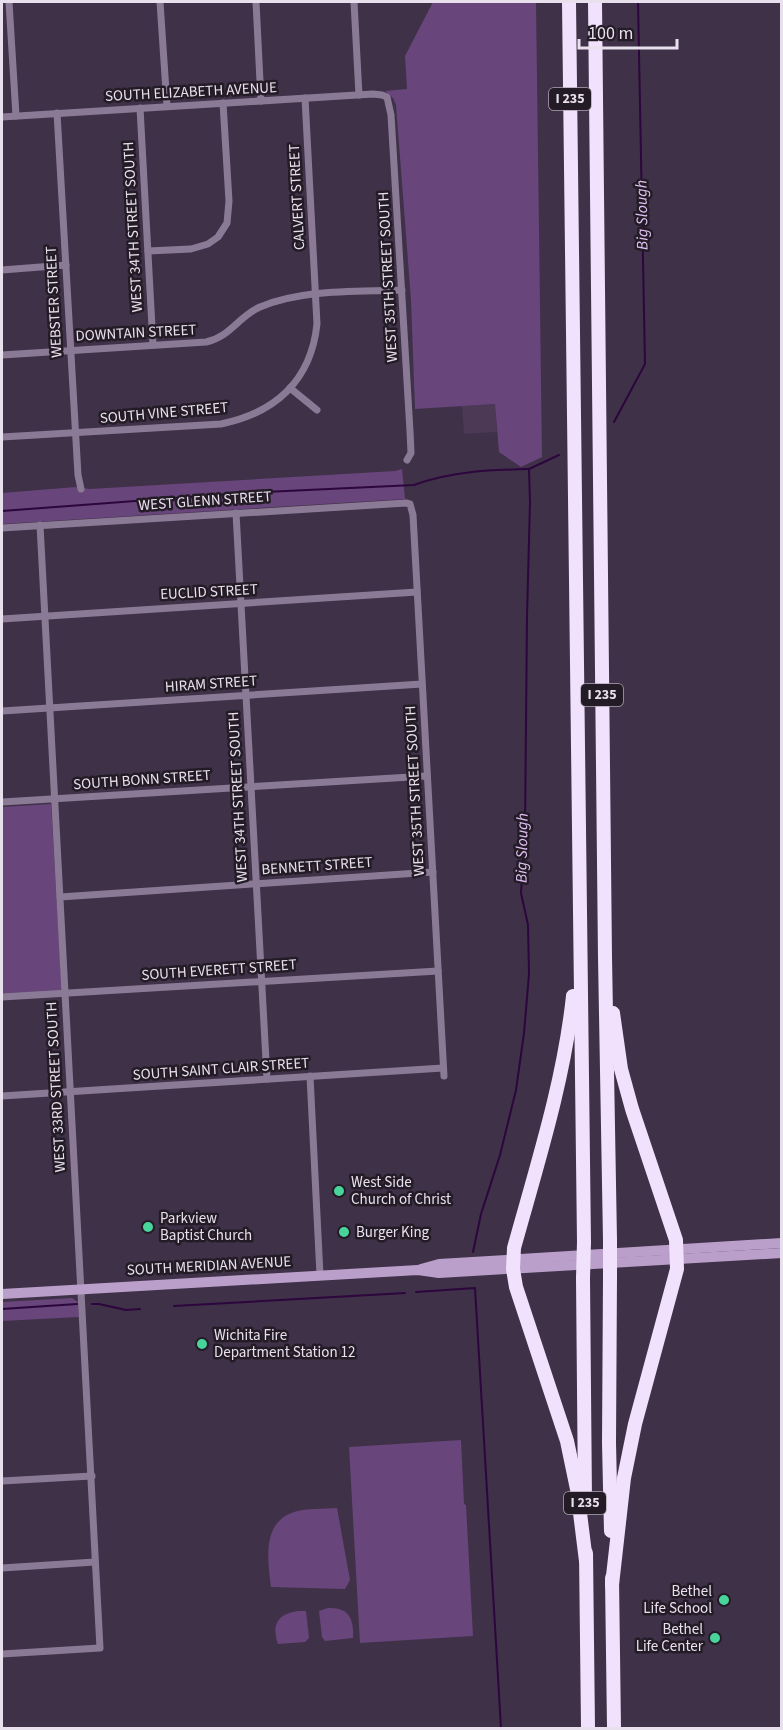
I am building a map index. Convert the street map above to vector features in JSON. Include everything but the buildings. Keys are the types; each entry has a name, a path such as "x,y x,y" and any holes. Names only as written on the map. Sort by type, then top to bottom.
{"highway":[{"name":"I 235","path":"569,2 588,1728"},
{"name":"I 235","path":"595,2 604,957 610,1240 609,1443 614,1728"},
{"path":"580,933 563,1062 514,1248 513,1264 516,1287 567,1441 577,1489 586,1561"},
{"path":"604,957 621,1069 676,1240 677,1254 675,1278 633,1434 624,1478 612,1584"}],"main road":[{"name":"SOUTH MERIDIAN AVENUE","path":"2,1294 418,1270 439,1273 513,1264 677,1254 782,1243"},
{"name":"SOUTH MERIDIAN AVENUE","path":"677,1254 782,1253"}],"street":[{"path":"9,2 16,116"},
{"path":"160,2 167,106"},
{"path":"256,2 261,101"},
{"path":"354,2 359,95"},
{"name":"SOUTH ELIZABETH AVENUE","path":"2,117 382,95"},
{"name":"WEST 35TH STREET SOUTH","path":"382,95 389,100 392,115 411,447 407,460"},
{"name":"CALVERT STREET","path":"305,98 317,294"},
{"path":"148,251 191,249 208,244 218,237 227,223 229,201 223,103"},
{"name":"WEST 34TH STREET SOUTH","path":"140,108 153,345"},
{"name":"WEBSTER STREET","path":"57,113 75,433 81,489"},
{"path":"2,270 66,266"},
{"name":"DOWNTAIN STREET","path":"2,355 194,343 218,339 250,312 287,298 317,294 402,290"},
{"name":"SOUTH VINE STREET","path":"2,438 221,424 262,411 290,388 302,369 314,343 317,324 317,294"},
{"path":"290,388 317,410"},
{"name":"WEST GLENN STREET","path":"2,528 406,502 410,504"},
{"name":"WEST 35TH STREET SOUTH","path":"410,504 413,515 443,1072"},
{"name":"WEST 34TH STREET SOUTH","path":"236,513 267,1079"},
{"name":"WEST 33RD STREET SOUTH","path":"2,1654 100,1648 39,525"},
{"name":"EUCLID STREET","path":"2,619 417,592"},
{"name":"HIRAM STREET","path":"2,711 422,684"},
{"name":"SOUTH BONN STREET","path":"2,802 427,776"},
{"name":"BENNETT STREET","path":"60,897 433,872"},
{"name":"SOUTH EVERETT STREET","path":"2,997 438,971"},
{"name":"SOUTH SAINT CLAIR STREET","path":"2,1096 310,1076 443,1072"},
{"path":"310,1076 320,1275"},
{"path":"2,1481 92,1476"},
{"path":"2,1568 95,1562"}],"shaded area":[{"path":"433,2 536,2 542,457 521,467 499,452 495,404 415,409 411,300 396,105 393,98 385,91 407,89 405,56"},
{"path":"495,404 497,432 464,434 462,406"},
{"path":"402,469 405,499 2,524 2,493"},
{"path":"51,804 62,991 2,995 2,807"},
{"path":"72,1298 78,1302 79,1317 2,1321 2,1302"},
{"path":"461,1440 473,1636 360,1643 349,1447"},
{"path":"337,1508 350,1580 345,1589 271,1587 268,1555 271,1534 276,1525 283,1517 294,1512"},
{"path":"328,1608 341,1610 349,1616 353,1638 325,1641 322,1637 319,1611"},
{"path":"306,1611 309,1638 305,1642 278,1644 275,1631 278,1621 291,1612"}],"waterway":[{"name":"Big Slough","path":"614,422 645,364 638,2"},
{"name":"Big Slough","path":"473,1252 481,1214 500,1155 516,1090 529,974 528,925 521,893 525,831 529,469 559,455"},
{"path":"2,511 242,493 414,485 456,474 529,469"},
{"path":"416,1292 475,1288 501,1728"},
{"path":"174,1306 405,1293"},
{"path":"2,1309 77,1304"},
{"path":"92,1304 126,1310 140,1309"}],"place":[{"name":"West Side Church of Christ","path":"339,1191"},
{"name":"Parkview Baptist Church","path":"148,1227"},
{"name":"Burger King","path":"344,1232"},
{"name":"Wichita Fire Department Station 12","path":"202,1344"},
{"name":"Bethel Life School","path":"724,1600"},
{"name":"Bethel Life Center","path":"715,1638"}]}
